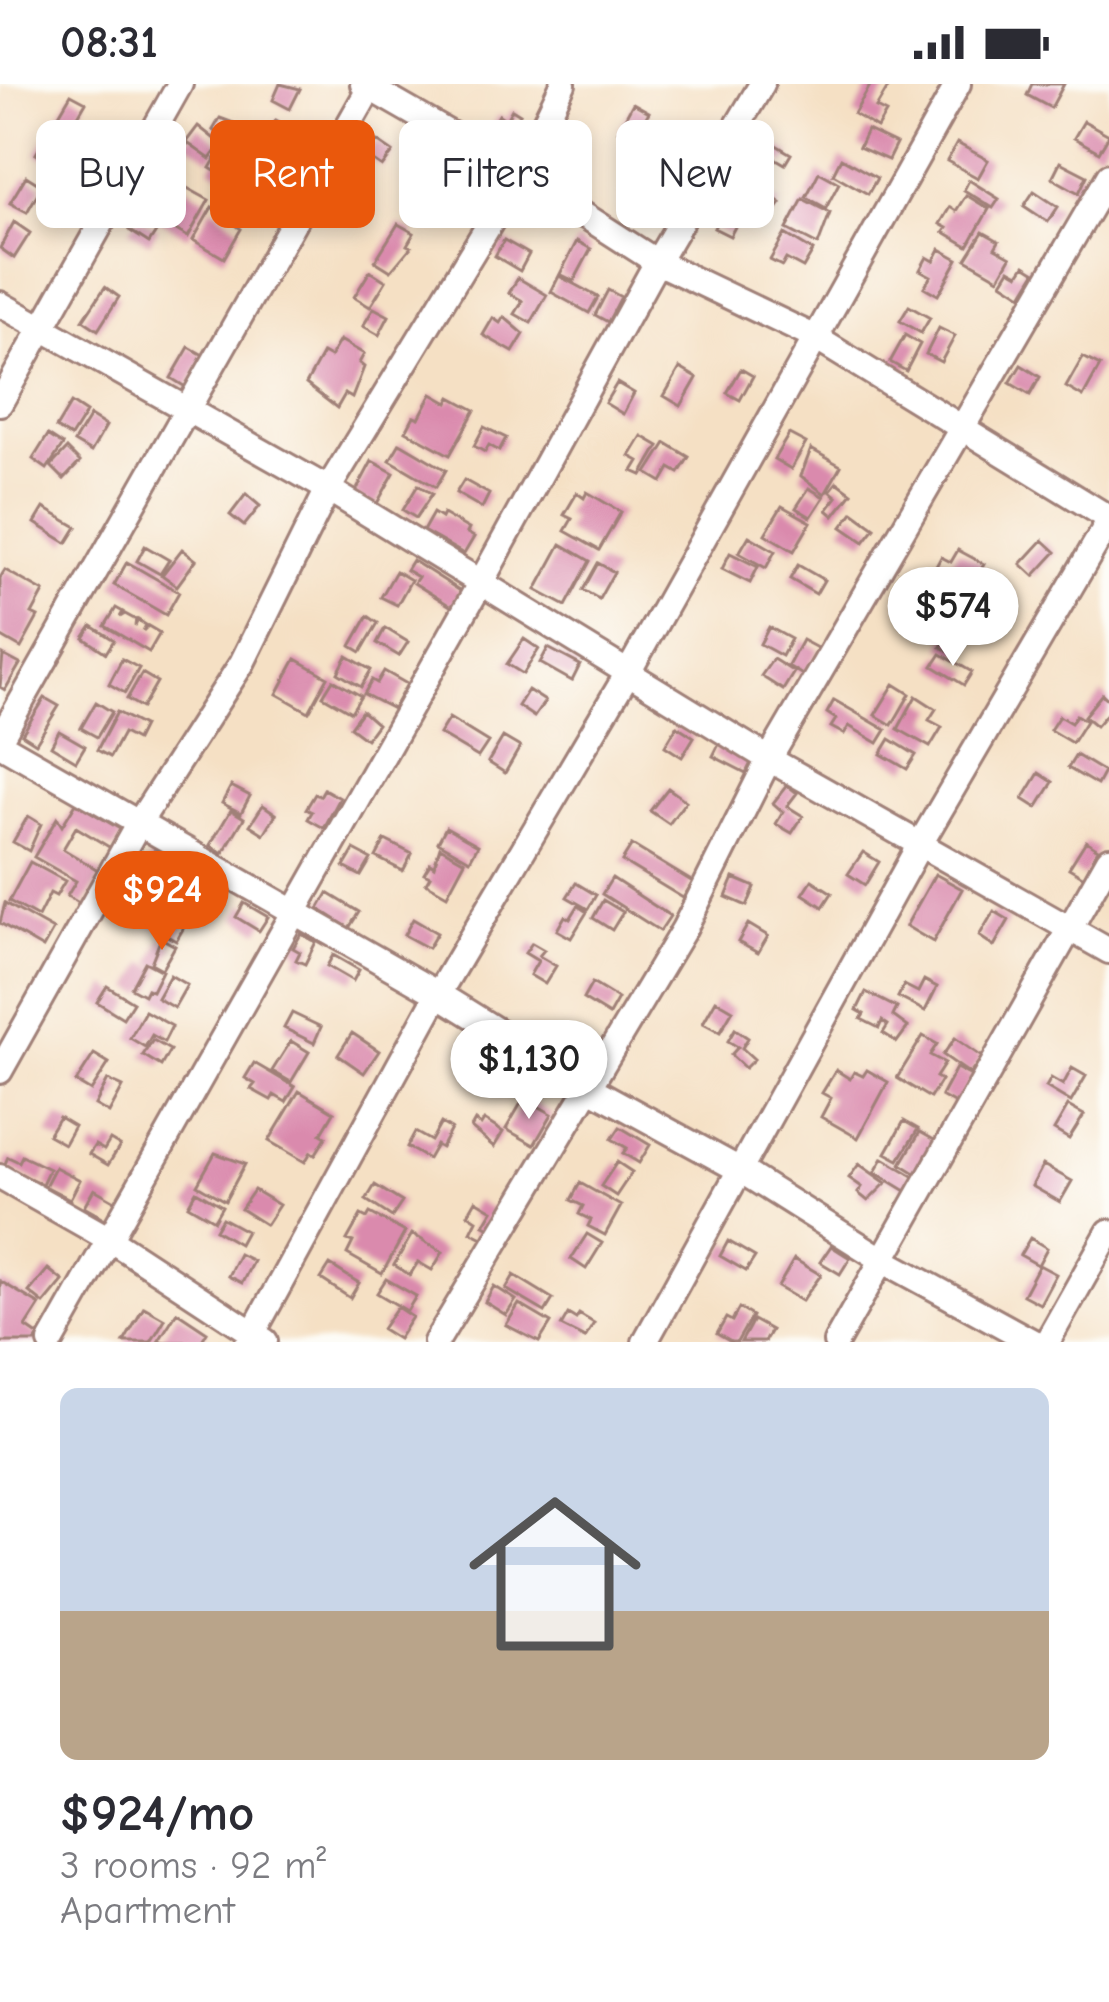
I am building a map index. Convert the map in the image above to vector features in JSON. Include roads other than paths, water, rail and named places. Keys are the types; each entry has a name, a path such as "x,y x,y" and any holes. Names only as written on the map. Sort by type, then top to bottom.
{"street":[{"path":"0,403 181,84"},
{"path":"546,120 563,84"},
{"path":"51,1342 657,262 762,84"},
{"path":"0,1177 111,1240 256,1339 438,994 629,671 958,84"},
{"path":"428,120 369,85 0,741 438,994 586,1086 740,1171 883,1260 1033,1342"},
{"path":"436,1342 684,929 769,759 1109,176"},
{"path":"592,220 657,262 814,337 1109,519 920,844 645,1342"},
{"path":"0,1071 140,821 242,663 328,489 487,228"},
{"path":"0,304 328,489 769,759 1109,951"},
{"path":"836,1342 1109,859"},
{"path":"1047,1342 1109,1232"}]}
